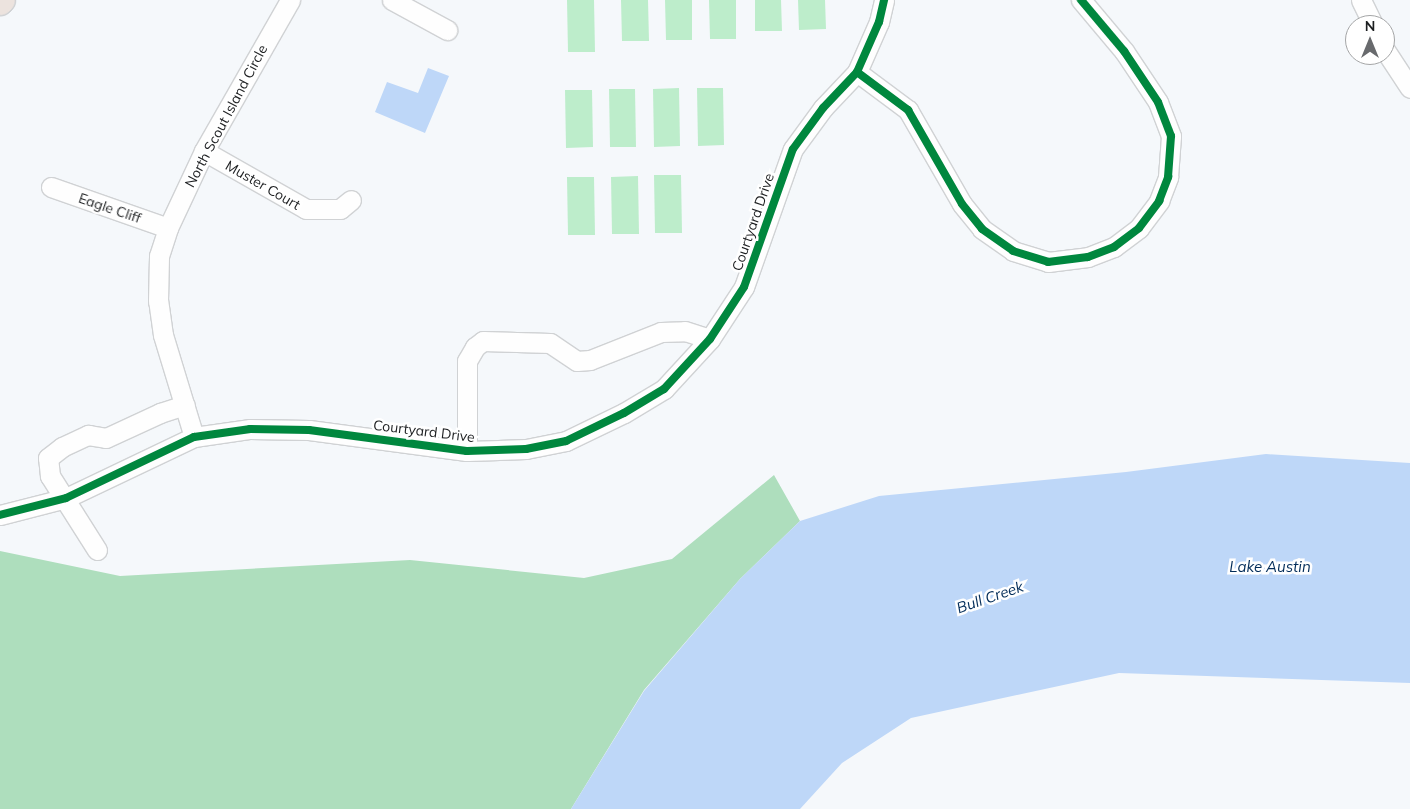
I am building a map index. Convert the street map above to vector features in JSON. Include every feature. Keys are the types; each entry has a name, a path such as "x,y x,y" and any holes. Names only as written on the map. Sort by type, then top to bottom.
{"street":[{"name":"North Scout Island Circle","path":"194,437 164,337 158,301 159,256 168,228 204,151 290,0"},
{"path":"392,0 447,30"},
{"name":"Courtyard Drive","path":"0,515 66,498 194,437 250,429 309,430 467,451 526,449 566,440 624,413 664,389 710,339 744,287 793,149 823,108 857,72 879,22 884,0"},
{"path":"857,72 908,110 962,204 982,229 1013,251 1048,262 1088,257 1114,248 1139,228 1159,201 1168,177 1171,136 1158,102 1134,65 1081,0"},
{"path":"1361,0 1368,15"},
{"path":"1395,65 1410,88"},
{"name":"Muster Court","path":"204,151 306,209 340,209 351,200"},
{"name":"Eagle Cliff","path":"51,187 168,228"},
{"path":"467,451 467,361 475,347 483,341 550,343 577,361 590,360 661,332 685,331 710,339"},
{"path":"97,550 66,498 50,476 48,458 62,447 88,435 106,438 160,413 185,405"}],"green space":[{"path":"567,0 594,0 595,52 568,52"},
{"path":"621,0 648,0 649,41 622,41"},
{"path":"665,0 692,0 692,40 666,40"},
{"path":"709,0 736,0 736,39 710,39"},
{"path":"755,0 781,0 782,31 755,31"},
{"path":"798,0 825,0 826,29 799,30"},
{"path":"679,88 680,146 654,147 653,89"},
{"path":"697,88 723,88 724,145 698,146"},
{"path":"609,89 635,89 636,147 610,147"},
{"path":"565,90 592,90 593,147 566,148"},
{"path":"654,175 681,175 682,233 655,233"},
{"path":"638,176 639,234 612,234 611,177"},
{"path":"567,177 594,177 595,235 568,235"},
{"path":"774,475 800,521 740,579 644,690 571,809 0,809 0,551 120,576 410,560 584,578 672,559"}],"water":[{"path":"428,68 449,76 425,133 375,112 387,82 418,93"},
{"name":"Lake Austin","path":"1266,454 1410,463 1410,683 1119,673 911,718 842,763 800,809 571,809 644,691 740,579 800,521 879,496 1126,472"}],"cycle path":[{"path":"0,515 66,498 194,437 250,429 309,430 467,451 526,449 566,441 624,413 664,389 710,339 744,287 793,149 823,108 857,72 879,22 884,0"},
{"path":"857,72 908,110 962,204 982,229 1013,251 1048,262 1088,257 1114,247 1139,228 1159,201 1168,177 1171,136 1158,102 1124,51 1081,0"}],"water label":[{"name":"Bull Creek","path":"990,597"}]}
